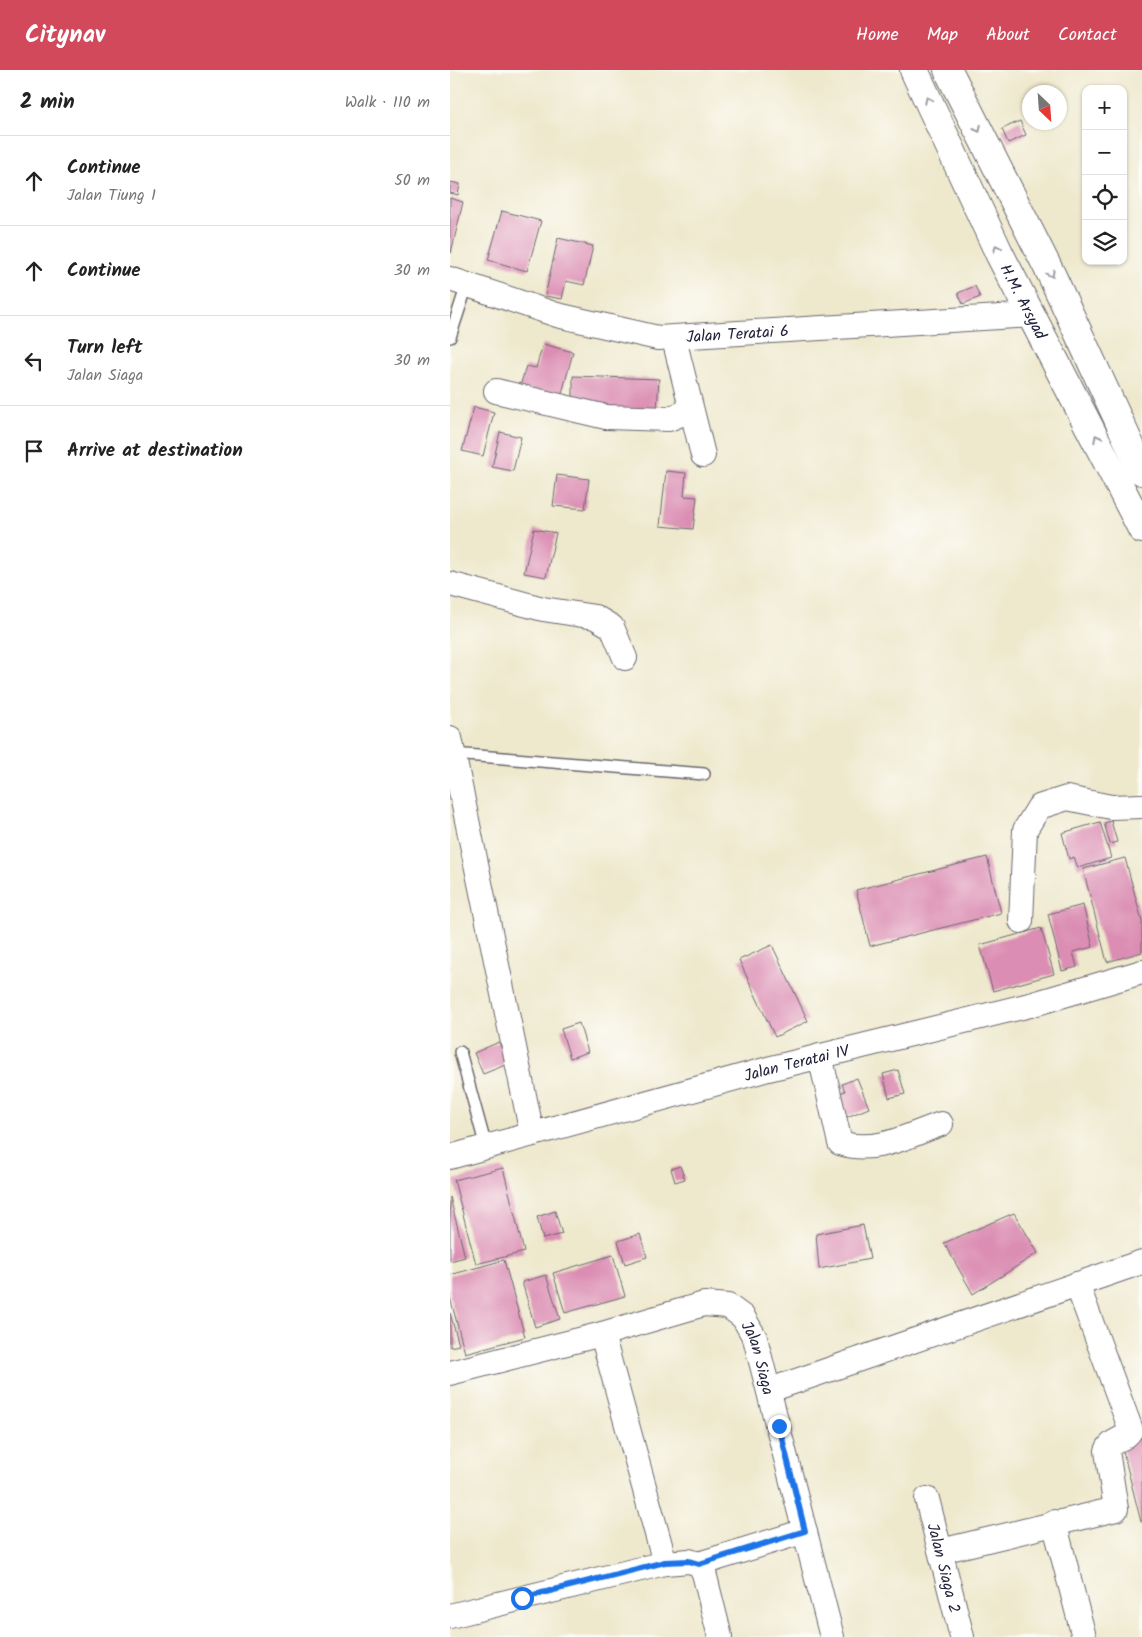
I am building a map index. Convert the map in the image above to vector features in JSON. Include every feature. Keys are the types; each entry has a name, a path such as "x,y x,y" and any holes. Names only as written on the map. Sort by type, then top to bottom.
{"street":[{"name":"H.M. Arsyad","path":"914,70 1000,254 1033,315 1133,465"},
{"name":"H.M. Arsyad","path":"948,70 1052,276 1133,465 1142,529"},
{"name":"Jalan Teratai 6","path":"458,282 557,316 643,336 674,338 1033,315"},
{"path":"674,338 703,455"},
{"path":"496,391 606,417 668,419 691,410"},
{"path":"450,584 543,609 595,617 612,627 625,658"},
{"path":"452,746 532,1134"},
{"path":"1022,921 1025,830 1039,807 1066,798 1111,807 1142,806"},
{"name":"Jalan Teratai IV","path":"450,1157 820,1056 1030,1005 1142,972"},
{"path":"820,1056 840,1143 855,1148 881,1147 940,1124"},
{"path":"770,1390 1142,1262"},
{"path":"941,1551 1054,1522 1116,1509 1107,1451 1113,1442 1129,1434 1131,1430 1076,1284"},
{"name":"Jalan Siaga","path":"450,1373 602,1334 704,1304 728,1306 743,1317 755,1338 770,1390 832,1637"},
{"path":"602,1334 665,1562"},
{"name":"Jalan Siaga 2","path":"927,1500 962,1637"},
{"path":"1054,1522 1084,1637"},
{"path":"450,1616 665,1562 689,1561 699,1564 805,1531"},
{"path":"699,1564 707,1583 720,1637"}],"lane":[{"path":"450,337 458,282"},
{"path":"452,746 704,774"},
{"path":"460,1052 486,1147"}],"building":[{"path":"1020,121 1022,130 1026,135 1008,143 1002,129"},
{"path":"450,182 460,184 458,195 450,193"},
{"path":"450,198 463,202 451,253 450,253"},
{"path":"502,211 541,221 527,271 488,260"},
{"path":"558,238 593,246 584,285 566,281 562,299 545,296"},
{"path":"975,286 980,297 963,304 958,293"},
{"path":"543,344 573,352 560,401 519,390 526,366 536,368"},
{"path":"573,376 659,379 657,410 573,407"},
{"path":"474,407 494,412 483,456 462,451"},
{"path":"500,432 521,437 513,471 492,467"},
{"path":"666,471 686,473 684,496 697,497 693,529 660,526"},
{"path":"557,475 589,479 585,509 553,506"},
{"path":"534,529 556,533 546,577 524,573"},
{"path":"1111,821 1117,842 1110,844 1104,823"},
{"path":"1100,822 1111,858 1078,868 1074,857 1069,859 1062,833"},
{"path":"987,857 1001,913 870,946 856,890"},
{"path":"1125,858 1142,921 1142,952 1107,962 1083,869"},
{"path":"1083,905 1093,947 1073,952 1077,967 1062,971 1048,914"},
{"path":"1041,928 1054,974 993,991 980,945"},
{"path":"772,945 808,1021 775,1037 739,960"},
{"path":"579,1023 588,1052 570,1058 561,1029"},
{"path":"499,1042 508,1064 483,1074 474,1053"},
{"path":"898,1070 905,1094 889,1098 883,1074"},
{"path":"857,1078 869,1108 847,1117 837,1094 845,1091 842,1084"},
{"path":"680,1166 685,1179 675,1182 671,1169"},
{"path":"503,1168 524,1252 476,1264 454,1180"},
{"path":"450,1197 465,1257 450,1261"},
{"path":"555,1211 562,1234 543,1239 537,1217"},
{"path":"1014,1213 1038,1253 973,1294 944,1243"},
{"path":"863,1225 870,1259 819,1269 816,1234"},
{"path":"640,1234 647,1257 625,1264 618,1241"},
{"path":"613,1255 625,1296 565,1313 553,1273"},
{"path":"504,1260 525,1337 465,1353 450,1297 450,1275"},
{"path":"546,1275 560,1319 535,1327 522,1282"},
{"path":"450,1313 459,1345 450,1347"},
{"path":"1142,1433 1142,1522 1141,1522 1120,1439"}],"route":[{"path":"522,1598 665,1562 689,1561 699,1564 805,1531 779,1426"}]}
